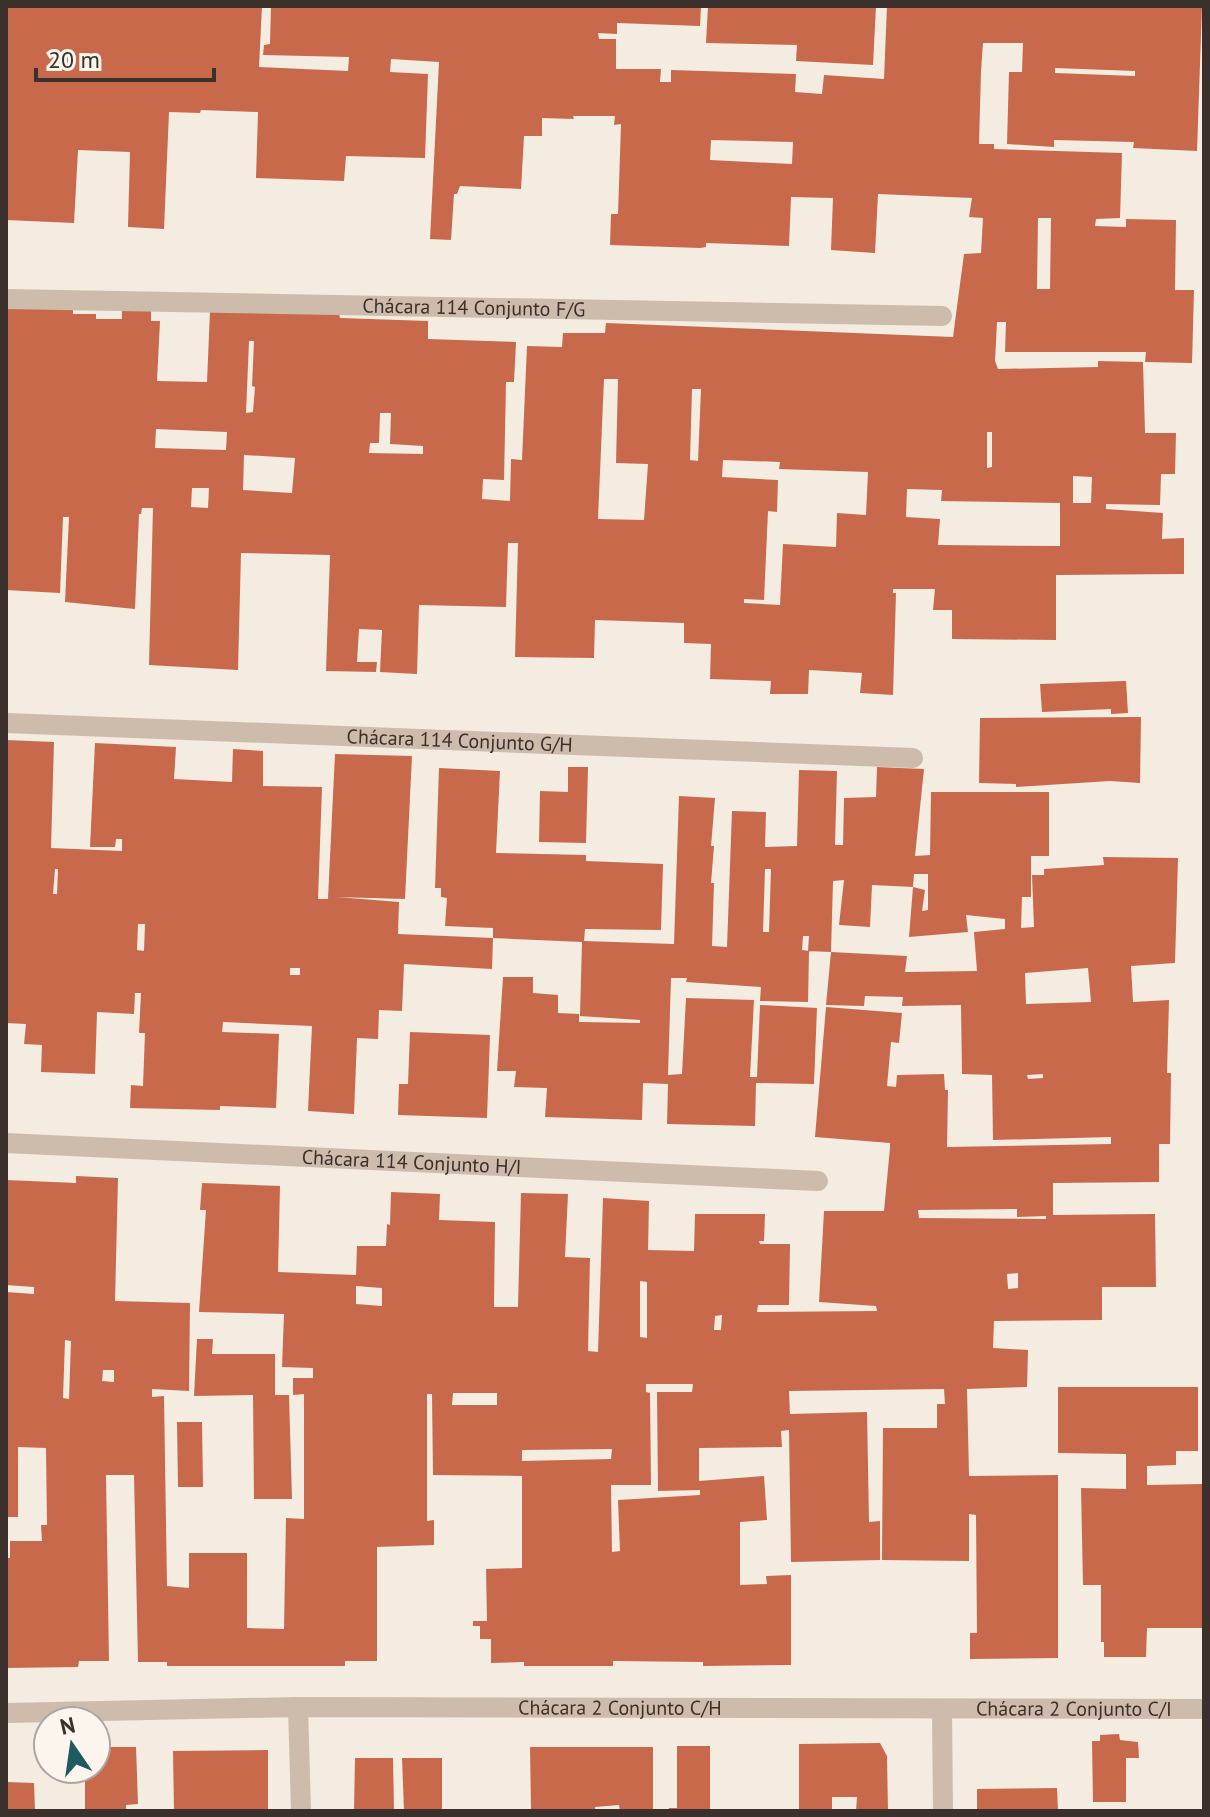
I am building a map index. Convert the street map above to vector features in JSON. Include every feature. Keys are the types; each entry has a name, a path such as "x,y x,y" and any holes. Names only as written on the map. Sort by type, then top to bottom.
{"street":[{"name":"Chácara 114 Conjunto F/G","path":"6,299 942,316"},
{"name":"Chácara 114 Conjunto G/H","path":"6,723 913,758"},
{"name":"Chácara 114 Conjunto H/I","path":"6,1143 818,1181"},
{"name":"Chácara 2 Conjunto C/H","path":"6,1713 298,1707 942,1709"},
{"path":"298,1707 301,1811"},
{"path":"942,1709 943,1811"},
{"name":"Chácara 2 Conjunto C/I","path":"942,1709 1204,1709"}],"building":[{"path":"6,6 262,6 259,67 348,71 349,57 263,55 264,45 270,44 271,6 701,6 700,26 617,23 617,34 598,33 599,39 616,39 616,69 661,69 660,82 671,82 671,70 796,74 795,92 822,94 824,75 884,79 887,6 1202,6 1197,151 1133,148 1134,142 1054,140 1054,147 1007,144 1009,72 1022,72 1023,43 983,43 981,71 979,144 994,144 994,149 1122,153 1120,218 1096,219 1095,226 1126,227 1126,219 1176,220 1175,290 1194,290 1192,363 1145,362 1146,352 1005,352 1006,322 997,322 995,361 998,369 1098,367 1098,361 1143,362 1145,433 1176,433 1175,474 1161,474 1160,505 1106,504 1106,509 1163,513 1162,539 1184,538 1184,574 1056,575 1056,640 952,639 952,610 933,610 935,589 893,589 896,593 893,695 860,693 862,673 809,670 808,694 770,694 771,681 710,679 711,644 684,643 684,623 595,620 594,658 515,657 518,543 508,543 506,607 419,605 417,674 380,672 382,630 359,629 357,662 377,662 376,672 326,671 330,555 241,553 238,670 149,665 153,508 142,508 139,514 135,609 65,602 69,517 63,517 60,593 6,590 6,299 73,306 73,314 96,314 96,319 122,319 122,308 151,308 151,321 160,321 157,381 207,382 210,311 339,313 340,318 428,321 428,339 516,342 514,382 506,382 504,480 483,479 482,499 510,501 511,459 522,460 527,346 562,347 563,333 605,333 606,323 953,337 964,254 981,253 983,218 969,217 972,198 878,194 875,253 831,250 833,198 791,197 789,246 706,243 706,247 700,248 610,245 611,214 618,214 621,124 614,125 615,116 573,116 574,119 542,118 542,136 524,136 521,189 460,186 454,194 451,240 430,239 439,62 391,59 390,72 428,74 425,158 346,156 344,181 256,178 258,112 169,112 164,229 128,227 130,152 78,150 74,223 6,220","holes":["1055,68 1135,71 1135,76 1055,73","711,140 793,142 792,164 710,160","1038,218 1051,218 1050,289 1037,289","249,341 254,341 253,412 246,413","604,379 618,379 616,463 648,464 644,520 598,519","692,389 701,389 698,461 690,460","380,413 391,413 390,444 423,446 423,454 369,453 370,443 379,443","156,429 227,432 226,450 155,448","987,432 992,432 992,467 987,468","244,455 295,458 292,493 243,490","723,460 780,462 779,469 868,472 866,515 837,513 836,547 783,544 780,605 744,603 744,599 764,600 768,511 777,512 778,480 722,477","1073,476 1092,477 1091,503 1073,503","192,488 209,488 208,508 191,507","907,489 942,490 941,501 1060,503 1060,546 938,545 940,519 906,517"]},
{"path":"708,6 876,6 873,65 796,61 797,45 706,43"},
{"path":"1126,681 1128,713 1111,714 1111,709 1042,712 1040,684"},
{"path":"1141,717 1140,783 1110,781 1016,787 1016,784 979,783 980,718"},
{"path":"6,740 54,742 51,848 122,851 122,839 116,839 115,847 90,847 95,743 176,747 174,779 232,782 233,749 263,751 263,786 322,787 318,899 328,899 335,754 412,756 405,899 337,897 399,902 398,934 493,938 492,969 404,964 402,1011 379,1010 378,1039 357,1038 354,1114 308,1111 312,1026 223,1022 222,1032 279,1034 276,1108 220,1106 220,1110 130,1108 131,1085 143,1086 145,1033 139,1033 141,993 135,993 134,1014 97,1012 95,1074 41,1072 42,1045 24,1044 26,1024 6,1023","holes":["55,869 58,869 57,894 53,894","138,924 145,924 144,951 137,950","290,968 300,968 300,975 290,975"]},
{"path":"568,767 588,767 586,843 539,842 540,791 568,792"},
{"path":"877,767 924,769 915,856 930,855 931,792 1049,792 1049,856 1031,856 1031,897 1022,897 1021,928 1034,927 1032,875 1044,875 1044,869 1104,865 1103,857 1178,858 1175,963 1131,966 1133,1002 1169,1000 1167,1073 1171,1073 1170,1144 1159,1144 1159,1182 1053,1183 1053,1215 1155,1214 1156,1287 1102,1287 1102,1320 994,1321 993,1348 1028,1350 1027,1387 967,1389 969,1476 1058,1475 1058,1658 970,1659 970,1633 977,1633 976,1515 969,1514 969,1561 882,1560 883,1428 937,1428 937,1404 945,1404 944,1389 789,1391 790,1414 867,1412 869,1522 880,1521 880,1560 791,1562 789,1430 781,1431 782,1447 699,1448 699,1481 764,1476 767,1520 740,1522 740,1585 767,1584 766,1576 791,1575 791,1665 703,1666 703,1662 613,1661 613,1666 491,1663 491,1639 480,1639 480,1626 473,1626 473,1621 487,1621 486,1569 522,1568 522,1476 433,1475 432,1394 427,1394 427,1521 434,1520 434,1545 377,1547 377,1661 345,1661 345,1666 167,1666 167,1662 138,1662 134,1475 106,1475 109,1661 79,1661 78,1667 6,1668 6,1558 10,1558 10,1541 42,1541 41,1525 47,1525 46,1448 18,1447 18,1517 6,1517 6,1292 34,1294 34,1287 6,1285 6,1180 76,1183 76,1176 118,1178 115,1301 190,1303 189,1391 152,1389 152,1397 164,1396 167,1586 189,1588 189,1553 247,1553 247,1628 284,1629 286,1518 304,1519 304,1394 293,1395 293,1378 313,1378 313,1368 282,1367 284,1314 199,1312 206,1210 200,1210 202,1183 280,1186 278,1272 356,1275 357,1246 386,1246 391,1192 440,1194 439,1220 495,1222 494,1307 518,1307 521,1193 568,1194 565,1257 590,1258 588,1351 598,1352 603,1198 649,1201 648,1250 694,1251 695,1214 765,1214 764,1241 759,1241 760,1244 790,1244 789,1305 758,1305 757,1312 877,1311 876,1306 819,1302 824,1211 884,1211 890,1148 890,1143 815,1137 826,1007 902,1013 899,1043 891,1042 887,1086 896,1087 897,1075 944,1074 945,1090 948,1090 947,1147 1111,1144 1111,1137 993,1140 992,1075 962,1074 961,1005 902,1006 903,997 865,996 864,1006 826,1005 831,952 809,951 808,1002 760,1001 761,987 686,982 687,978 671,978 668,1075 682,1074 686,998 754,1000 750,1077 757,1077 760,1005 817,1008 814,1084 756,1083 755,1126 667,1124 668,1084 643,1083 642,1120 545,1117 547,1088 514,1087 516,1071 497,1071 503,977 533,977 533,993 558,995 558,1013 579,1014 579,1022 640,1023 640,1020 580,1016 582,942 493,938 493,928 445,926 447,898 441,897 441,888 435,888 439,768 500,771 496,853 586,855 586,861 663,864 661,930 585,929 584,941 674,944 679,796 715,798 711,846 714,846 712,946 727,947 732,811 766,812 765,847 797,846 799,770 837,771 835,845 843,845 844,798 876,797","holes":["765,869 771,869 769,932 763,932","914,874 928,874 928,910 922,911 925,890 913,887","844,880 839,925 870,927 872,885 913,887 909,937 968,932 966,915 1005,919 1005,929 974,932 977,971 905,972 907,956 831,952 833,881","803,936 809,936 808,951 802,950","1088,968 1091,1002 1026,1004 1025,973","1043,1074 1043,1078 1028,1079 1027,1075","1017,1209 1017,1217 1046,1216 1046,1219 919,1218 918,1210","1018,1273 1018,1288 1008,1289 1007,1274","640,1281 647,1282 647,1338 640,1337","356,1286 382,1288 382,1306 356,1304","722,1315 721,1330 714,1330 715,1316","65,1340 71,1341 69,1399 63,1398","103,1370 114,1370 114,1382 102,1381","646,1384 693,1384 692,1392 657,1392 658,1491 700,1490 700,1495 618,1500 620,1551 612,1552 611,1485 651,1485 650,1393 646,1392","453,1393 497,1393 497,1405 452,1405","612,1449 611,1459 522,1461 522,1450"]},
{"path":"410,1032 490,1035 487,1118 398,1115 399,1084 408,1084"},
{"path":"197,1339 213,1339 212,1354 275,1354 275,1395 289,1395 292,1499 254,1499 253,1395 194,1396"},
{"path":"1058,1387 1198,1387 1198,1451 1176,1451 1176,1465 1147,1466 1147,1485 1204,1484 1204,1628 1147,1628 1146,1657 1104,1657 1101,1585 1083,1585 1081,1488 1126,1489 1126,1454 1058,1453"},
{"path":"177,1422 202,1422 203,1487 178,1487"},
{"path":"1119,1734 1120,1740 1138,1742 1139,1758 1126,1758 1126,1802 1093,1802 1092,1741 1100,1741 1100,1735"},
{"path":"880,1743 887,1756 888,1811 856,1811 857,1797 832,1797 832,1811 799,1811 799,1744"},
{"path":"677,1746 710,1746 710,1811 669,1811 669,1808 677,1808"},
{"path":"112,1747 136,1747 138,1804 126,1805 126,1811 85,1811 85,1785 112,1785"},
{"path":"530,1747 653,1747 653,1811 620,1811 619,1805 595,1807 595,1811 531,1811"},
{"path":"268,1750 268,1811 174,1811 173,1751"},
{"path":"355,1758 393,1758 394,1811 354,1811"},
{"path":"402,1758 442,1758 442,1811 404,1811"},
{"path":"6,1782 32,1783 35,1811 6,1811"},
{"path":"1057,1788 1058,1811 977,1811 977,1789"}]}
